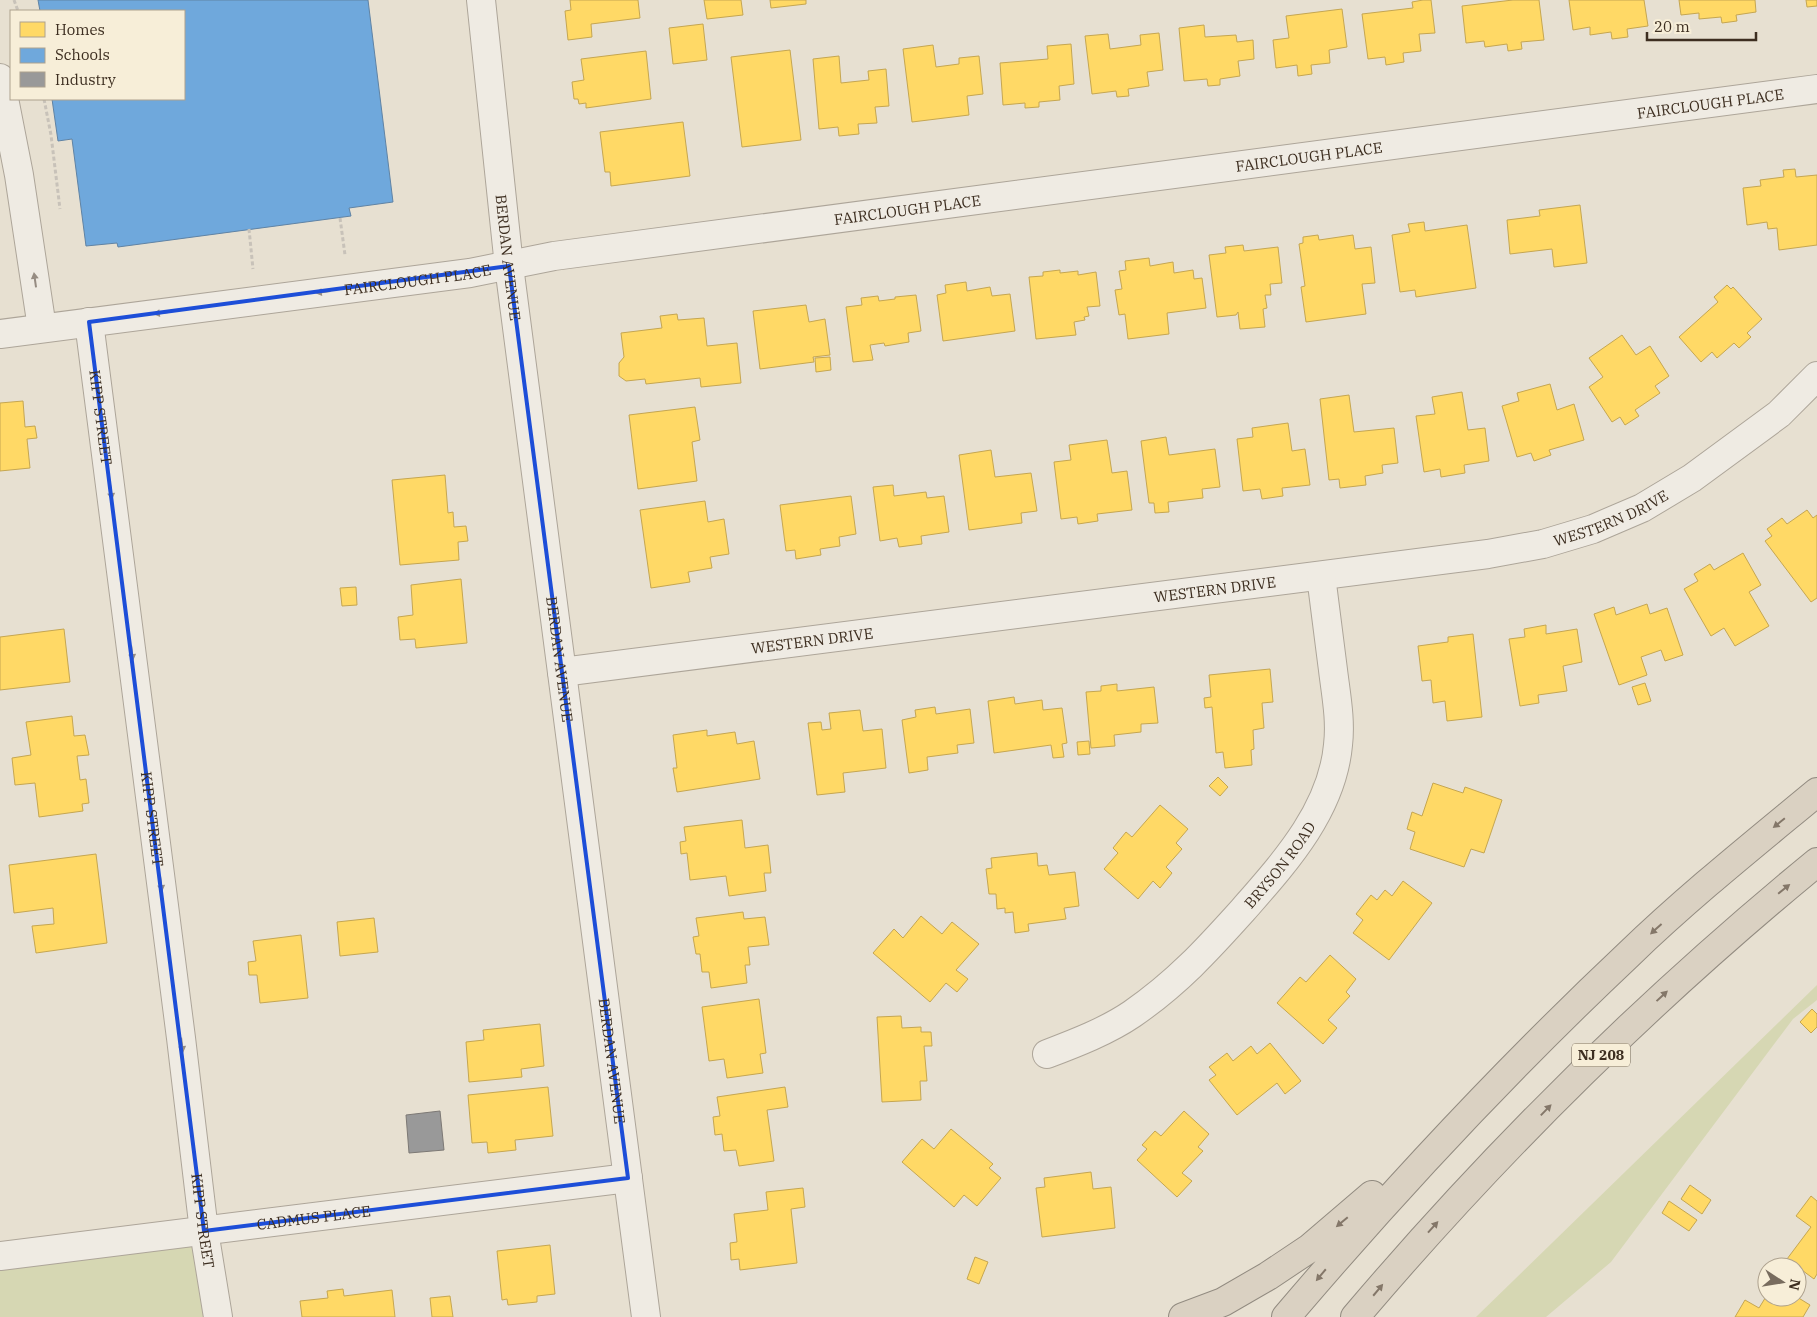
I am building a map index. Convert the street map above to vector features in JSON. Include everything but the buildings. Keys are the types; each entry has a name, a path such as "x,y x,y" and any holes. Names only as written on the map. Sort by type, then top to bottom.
{"highway":[{"path":"1286,1317 1439,1143 1533,1047 1636,947 1724,868 1817,792"},
{"name":"NJ 208","path":"1355,1317 1473,1184 1570,1085 1663,995 1766,904 1817,862"},
{"path":"1183,1317 1223,1302 1268,1276 1310,1248 1350,1215 1533,1047"}],"street":[{"name":"BERDAN AVENUE","path":"481,0 509,266 646,1317"},
{"path":"0,78 20,175 42,328"},
{"name":"FAIRCLOUGH PLACE","path":"0,334 470,274 554,256 1817,90"},
{"name":"KIPP STREET","path":"89,322 182,1038 204,1231 218,1317"},
{"name":"WESTERN DRIVE","path":"562,672 1321,576 1488,554 1543,544 1593,529 1642,508 1692,478 1779,414 1817,376"},
{"name":"BRYSON ROAD","path":"1047,1054 1090,1037 1130,1015 1166,989 1200,958 1271,878 1298,843 1318,812 1331,779 1338,746 1338,709 1321,576"},
{"name":"CADMUS PLACE","path":"0,1256 628,1178"}],"path":[{"path":"340,218 346,261"},
{"path":"248,229 254,272"}],"highlighted area":[{"path":"509,266 628,1178 204,1231 89,322"}],"green space":[{"path":"1817,985 1817,1000 1793,1019 1611,1262 1546,1317 1476,1317"},
{"path":"204,1231 218,1317 0,1317 0,1256"}]}
